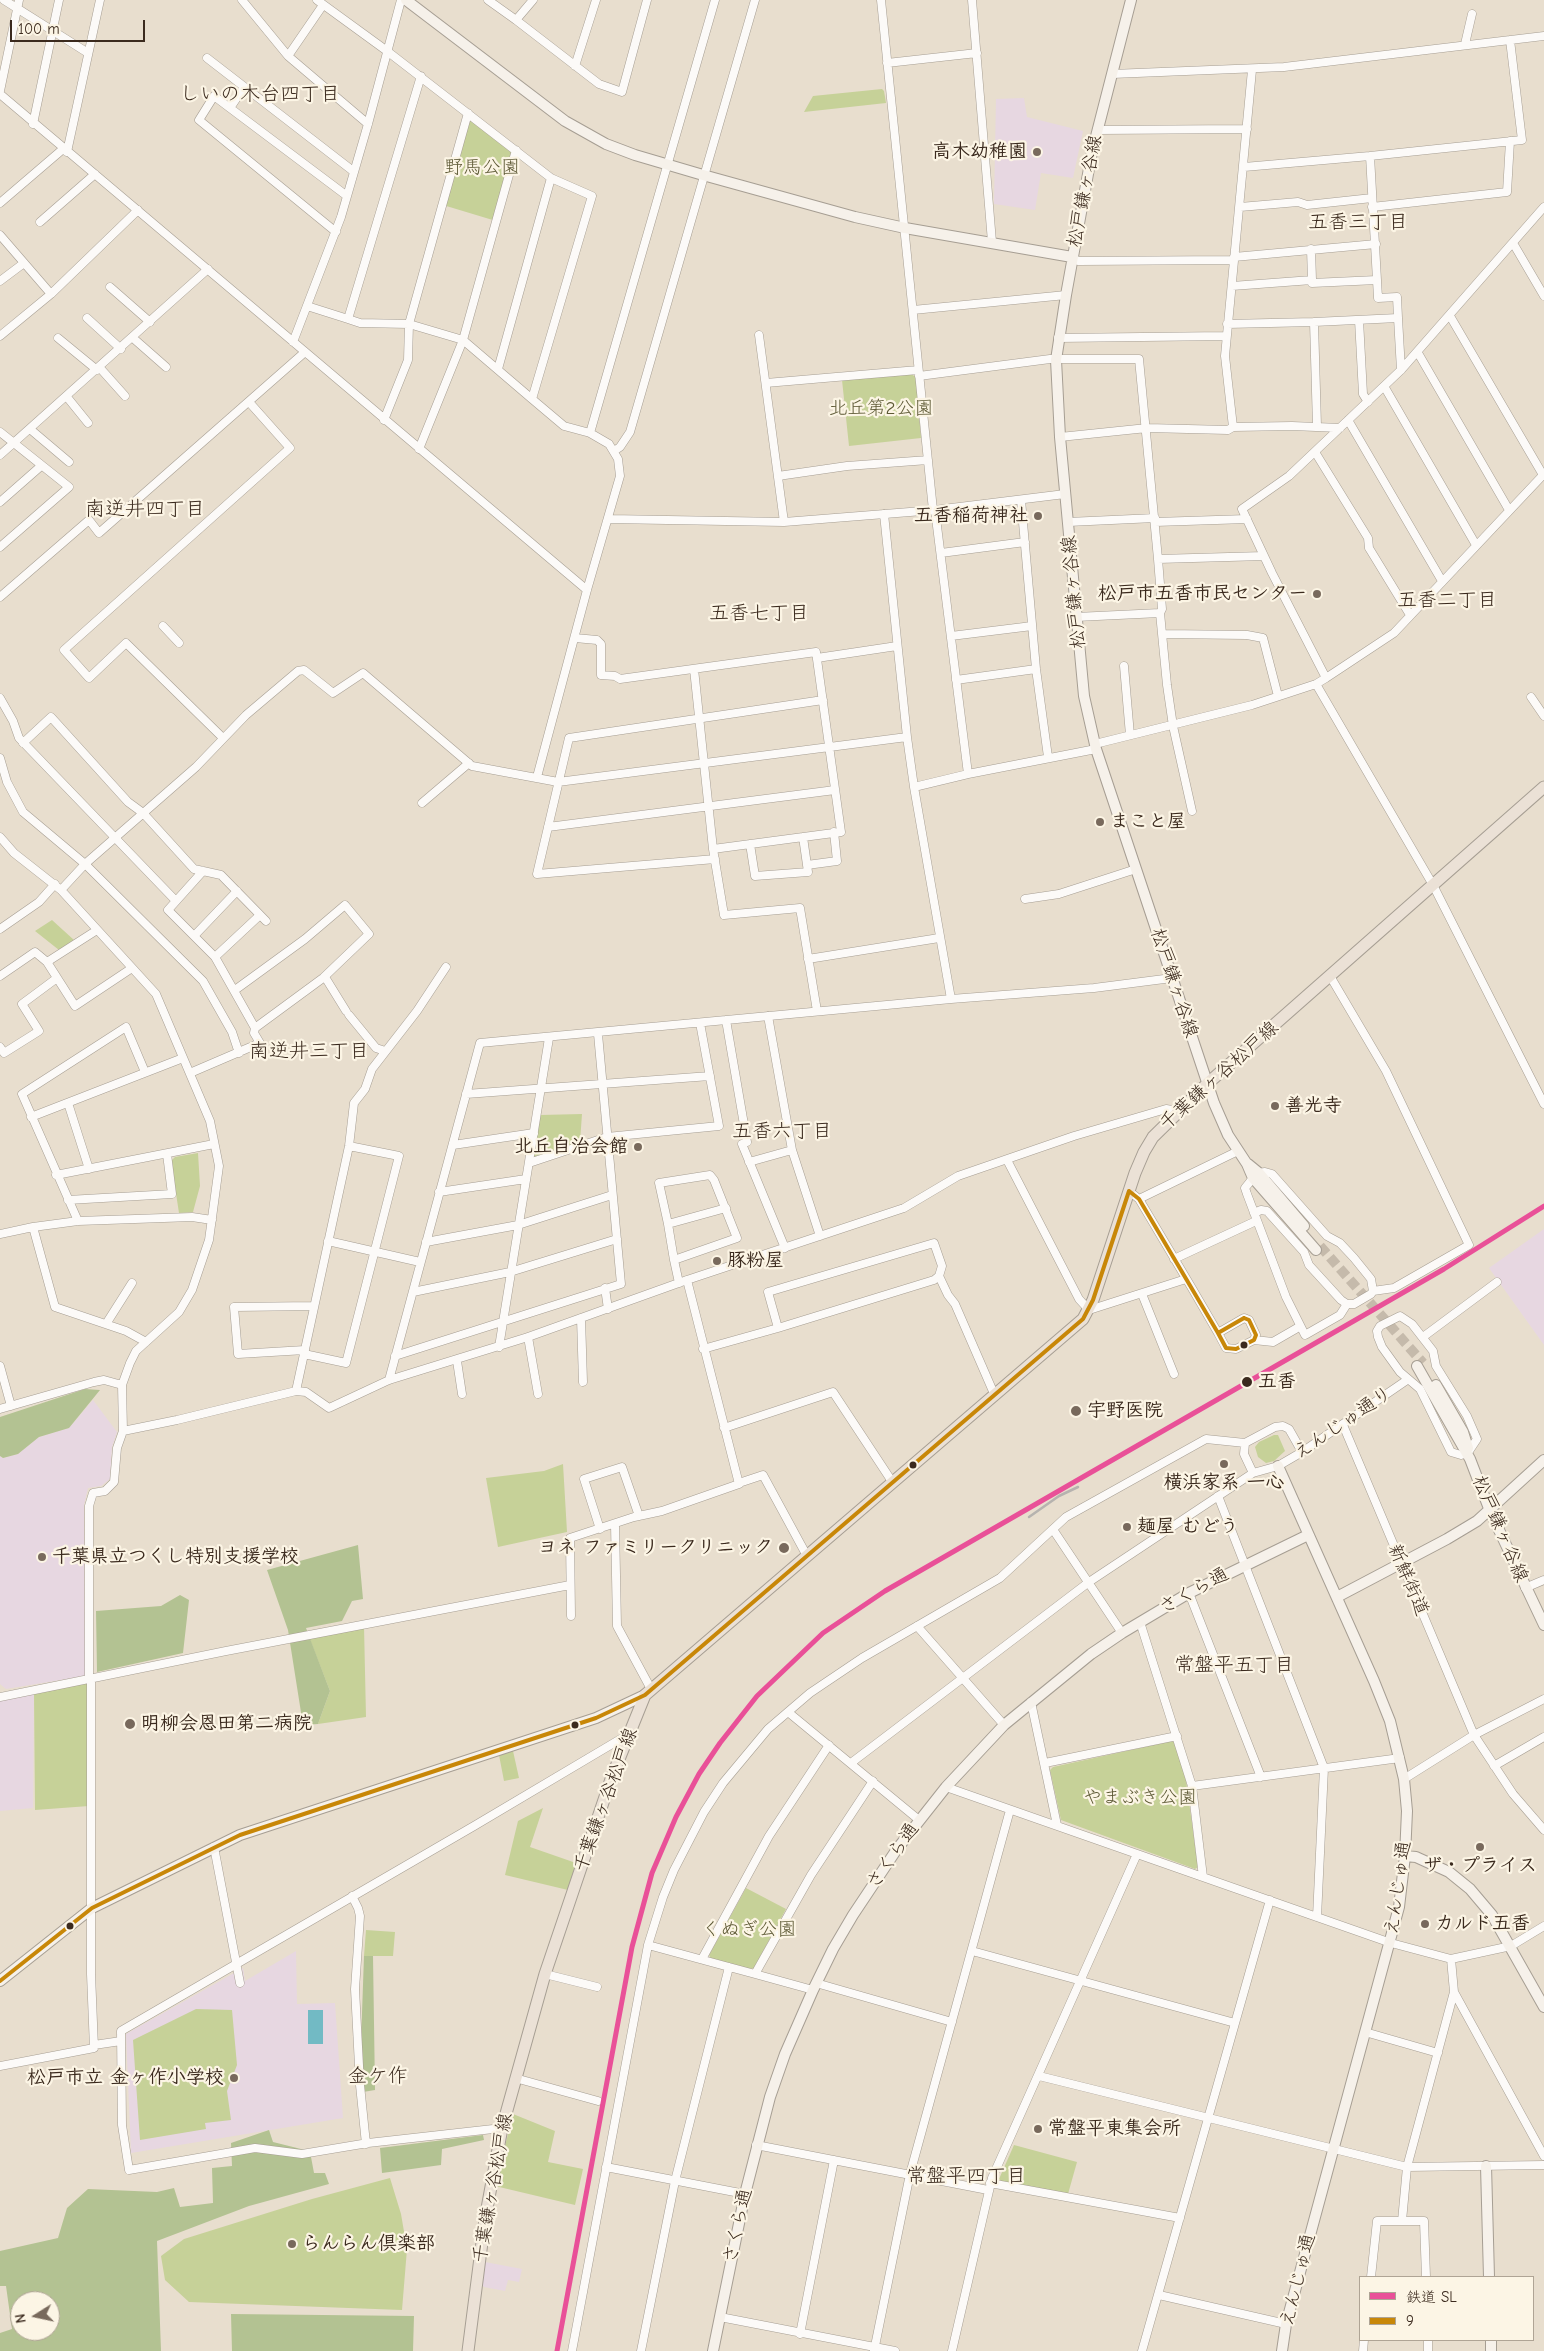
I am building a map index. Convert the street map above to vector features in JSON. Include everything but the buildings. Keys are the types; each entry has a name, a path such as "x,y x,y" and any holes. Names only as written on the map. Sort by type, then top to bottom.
{"main road":[{"name":"千葉鎌ヶ谷松戸線","path":"468,2351 485,2219 502,2128 515,2078 545,1974 612,1779 648,1692 893,1484 1076,1325 1089,1310 1129,1191 1144,1152 1153,1137 1207,1084 1544,787"}],"street":[{"path":"4,0 18,4 53,31 88,52"},
{"path":"33,124 60,0"},
{"path":"0,202 65,151 100,0"},
{"path":"242,0 288,56 368,124"},
{"path":"293,342 336,232 368,124 401,0"},
{"path":"406,0 565,121 606,144 667,165 855,217 905,228 1072,257 1078,261 1234,258 1311,248 1376,244"},
{"path":"488,0 599,84 622,92 647,0"},
{"path":"516,20 533,0"},
{"path":"575,66 596,0"},
{"path":"590,433 715,0"},
{"path":"614,451 620,447 630,432 755,0"},
{"path":"881,0 918,373 968,774"},
{"path":"972,0 992,242"},
{"name":"松戸鎌ヶ谷線","path":"1131,0 1097,130 1072,257 1056,360 1060,437 1084,696 1096,746 1220,1119 1247,1164 1318,1248"},
{"path":"288,56 320,2 421,76 551,178 592,196 532,398"},
{"path":"18,4 2,98 138,210 587,590"},
{"path":"1465,44 1472,14"},
{"path":"1112,74 1252,70 1544,36"},
{"path":"1244,167 1522,140 1510,40"},
{"path":"887,63 977,53"},
{"path":"207,58 354,171"},
{"path":"1233,428 1226,376 1226,336 1252,70"},
{"path":"348,320 421,76"},
{"path":"230,108 244,87"},
{"path":"336,232 199,120 214,96 346,196"},
{"path":"384,420 408,360 408,324 468,113"},
{"path":"1097,130 1247,129"},
{"path":"1372,207 1507,192 1510,141"},
{"path":"419,449 463,340 516,150"},
{"path":"1370,156 1378,298 1397,297 1401,370"},
{"path":"40,222 94,174"},
{"path":"498,370 551,178"},
{"path":"1240,207 1298,202 1307,204 1372,198"},
{"path":"1326,678 1242,509 1289,476 1418,353 1544,206"},
{"path":"0,336 51,294 138,210"},
{"path":"0,236 51,294"},
{"path":"1513,243 1544,296"},
{"path":"1311,248 1312,283 1377,280"},
{"path":"0,282 24,263"},
{"path":"0,455 208,270"},
{"path":"1232,286 1312,280"},
{"path":"110,287 150,322"},
{"path":"912,310 1066,295"},
{"path":"307,306 360,323 408,324 463,340 564,426 590,433 602,439 614,451 620,476 536,777"},
{"path":"914,787 1096,746 1130,735 1172,726 1278,696 1316,684 1383,642 1543,474 1450,316"},
{"path":"87,318 120,349"},
{"path":"1228,324 1398,318"},
{"path":"1359,320 1363,394 1368,402"},
{"path":"1314,322 1317,426"},
{"path":"758,335 784,522"},
{"path":"1058,338 1226,336"},
{"path":"58,338 98,369 125,396"},
{"path":"132,338 166,367"},
{"path":"0,596 89,520 99,532 305,352"},
{"path":"1418,353 1509,510"},
{"path":"766,383 918,373 1056,360 1139,359 1147,428 1162,609 1160,612 1172,726 1192,811"},
{"path":"1384,386 1476,545"},
{"path":"67,397 88,423"},
{"path":"222,738 126,643 89,678 64,650 290,448 249,402"},
{"path":"1348,420 1442,581"},
{"path":"1060,437 1147,428 1228,430 1233,428 1317,426 1340,428"},
{"path":"30,430 69,462"},
{"path":"0,432 68,487 0,548"},
{"path":"1315,452 1368,538 1369,548 1410,615"},
{"path":"778,476 847,466 928,460"},
{"path":"0,502 41,466"},
{"path":"609,519 784,522 934,510 1065,494"},
{"path":"1021,500 1036,669 1048,757"},
{"path":"884,514 907,737 950,999"},
{"path":"1068,522 1247,519"},
{"path":"941,553 1025,542"},
{"path":"1158,559 1264,556"},
{"path":"1076,617 1160,612"},
{"path":"163,626 179,643"},
{"path":"951,636 1032,626"},
{"path":"1163,634 1247,635 1263,638 1278,696"},
{"path":"575,638 597,640 601,644 600,672 602,676 615,676 620,679 816,652 841,832 713,849"},
{"path":"817,658 897,646"},
{"path":"1124,666 1130,735"},
{"path":"694,669 713,849 724,915 800,908 817,1012"},
{"path":"956,680 1036,669"},
{"path":"0,929 39,902 85,864 196,767 222,738 298,671 304,670 333,693 362,673 468,763 498,771 558,782 907,737"},
{"path":"1316,684 1433,885 1544,1104"},
{"path":"1531,698 1544,716"},
{"path":"0,699 23,743 176,901"},
{"path":"715,859 537,874 568,738 699,720 823,700"},
{"path":"23,743 51,716 128,802 143,813 194,869 221,874 263,918 215,957"},
{"path":"0,758 7,782 22,812 85,864 203,980 232,1032 239,1053"},
{"path":"422,803 468,763"},
{"path":"548,827 835,790"},
{"path":"807,866 837,860 834,832"},
{"path":"750,844 755,876 808,872 803,836"},
{"path":"0,837 14,854 58,887 156,994 210,1122 219,1166 209,1240 192,1290 179,1312 136,1351 122,1385 123,1431 117,1448 114,1482 105,1491 93,1493 89,1506 91,1974 94,2045"},
{"path":"1025,899 1059,894 1136,869"},
{"path":"190,1072 260,1043 254,1033 255,1028 215,957 168,910 204,871"},
{"path":"195,935 237,891"},
{"path":"235,990 305,939 345,905 369,934 324,977 255,1028"},
{"path":"47,962 97,930"},
{"path":"808,959 939,938"},
{"path":"0,976 35,952 47,962 75,1006 132,968"},
{"path":"296,1391 349,1146 354,1103 365,1089 372,1069 417,1011 446,966"},
{"path":"1330,976 1386,1071 1469,1245 1394,1288 1373,1291 1366,1299 1347,1304 1340,1315 1305,1335 1255,1217 1245,1188 1265,1172 1272,1174 1327,1236 1340,1243 1370,1279 1373,1291"},
{"path":"324,977 348,1013 376,1048 385,1051"},
{"path":"0,1047 4,1053 38,1031 22,1004 57,978"},
{"path":"389,1380 480,1044 950,999 1094,988 1172,978"},
{"path":"768,1016 792,1150 820,1236"},
{"path":"726,1020 744,1143 749,1162 785,1248"},
{"path":"528,1163 608,1137 719,1126 700,1023"},
{"path":"78,1221 56,1175 22,1094 126,1027 145,1072"},
{"path":"395,1356 621,1284 598,1034"},
{"path":"499,1347 549,1038"},
{"path":"31,1117 183,1058"},
{"path":"466,1094 710,1076"},
{"path":"68,1103 89,1169"},
{"path":"123,1431 296,1391 306,1392 329,1408 389,1380 499,1347 687,1280 904,1208 958,1176 1074,1136 1159,1111 1172,1109 1178,1111"},
{"path":"453,1145 534,1133"},
{"path":"56,1175 214,1144"},
{"path":"314,1306 234,1307 238,1354 305,1352 346,1363 398,1156 349,1146"},
{"path":"749,1162 792,1150"},
{"path":"1139,1199 1238,1151"},
{"path":"68,1200 172,1194 167,1154"},
{"path":"1007,1160 1079,1299 1089,1310 1186,1279"},
{"path":"674,1260 737,1238 726,1208 710,1175 659,1183 668,1224 674,1260 679,1283"},
{"path":"439,1192 526,1179"},
{"path":"1129,1191 1139,1199 1229,1350 1236,1349 1254,1340 1273,1342 1300,1327"},
{"path":"426,1242 518,1225 612,1195"},
{"path":"668,1224 726,1208"},
{"path":"1174,1259 1255,1217 1261,1210 1267,1212 1304,1252 1309,1265 1336,1296 1347,1304"},
{"path":"0,1234 78,1221 192,1217 212,1220"},
{"path":"33,1227 55,1307 126,1331 146,1342"},
{"path":"413,1292 510,1272 617,1239"},
{"path":"328,1241 375,1250 420,1262"},
{"path":"703,1349 778,1328 934,1280 939,1276 942,1266 934,1243 768,1292 778,1328"},
{"path":"939,1276 948,1295 956,1304 995,1396"},
{"path":"687,1280 703,1349 739,1483"},
{"path":"1423,1337 1497,1282"},
{"path":"106,1324 132,1283"},
{"path":"605,1288 608,1309"},
{"path":"1142,1294 1174,1374"},
{"path":"1400,1316 1412,1324 1423,1337 1433,1352 1436,1366 1467,1416 1477,1439 1469,1454 1461,1455 1451,1452 1420,1389 1416,1384 1407,1380 1382,1347 1377,1331 1380,1326 1400,1316"},
{"path":"581,1318 583,1382"},
{"path":"1218,1334 1242,1319 1247,1318 1256,1332 1254,1340"},
{"path":"528,1337 538,1394"},
{"path":"457,1361 462,1394"},
{"name":"松戸鎌ヶ谷線","path":"1420,1364 1459,1425 1490,1510 1544,1625"},
{"path":"0,1366 11,1406"},
{"path":"0,1409 104,1380 122,1385"},
{"name":"えんじゅ通り","path":"851,1763 1089,1582 1252,1473 1278,1466 1302,1452 1407,1380"},
{"path":"724,1428 833,1392 893,1484"},
{"name":"新鮮街道","path":"1343,1425 1474,1735 1494,1766 1542,1824"},
{"path":"572,2351 648,1946 663,1896 674,1870 704,1812 723,1783 750,1750 788,1712 834,1676 1000,1578 1066,1517 1206,1439 1245,1443 1270,1430 1283,1426 1289,1429 1302,1452"},
{"path":"1245,1443 1244,1454 1252,1473"},
{"name":"えんじゅ通","path":"1278,1466 1390,1721 1404,1779 1407,1811 1400,1907 1286,2324 1282,2351"},
{"path":"1337,1597 1448,1539 1490,1510 1541,1466"},
{"path":"600,1529 584,1479 622,1467 639,1516"},
{"path":"571,1616 570,1538 639,1516 662,1512 763,1475 807,1556"},
{"path":"1218,1496 1324,1768 1316,1917"},
{"path":"0,1981 92,1908 240,1835 596,1718 648,1692 617,1626 616,1524"},
{"path":"1054,1530 1122,1633"},
{"name":"さくら通","path":"713,2351 756,2145 785,2054 815,1986 853,1915 919,1820 946,1787 1004,1725 1091,1654 1189,1593 1244,1564 1308,1535"},
{"path":"1525,1588 1544,1580"},
{"path":"0,1697 570,1585"},
{"path":"1189,1593 1261,1776"},
{"path":"1140,1622 1178,1736 1192,1786 1203,1877"},
{"path":"917,1626 1004,1725"},
{"path":"1404,1779 1474,1735 1544,1699"},
{"path":"1031,1702 1057,1825"},
{"path":"788,1712 919,1820"},
{"path":"502,2128 366,2144 302,2154 255,2148 129,2170 122,2125 121,2031 630,1733"},
{"path":"1045,1763 1178,1736"},
{"path":"1494,1766 1544,1737"},
{"path":"702,1960 769,1836 828,1745"},
{"path":"1192,1786 1400,1758"},
{"path":"755,1974 811,1875 873,1782"},
{"path":"946,1787 1391,1943 1451,1959 1511,1946 1544,1926"},
{"path":"875,2349 910,2174 1010,1810"},
{"path":"214,1847 240,1983"},
{"path":"952,2351 989,2186 1136,1854"},
{"path":"1405,1856 1416,1857 1449,1872 1470,1889 1492,1915 1544,2007"},
{"path":"352,1896 360,1916 355,1989 366,2144"},
{"path":"1142,2351 1270,1900"},
{"path":"648,1946 755,1974 815,1986 952,2022"},
{"path":"972,1951 1235,2023"},
{"path":"1402,2221 1407,2167 1454,1992 1451,1959"},
{"path":"641,2351 675,2181 729,1967"},
{"path":"545,1974 597,1988"},
{"path":"1454,1992 1544,2156"},
{"path":"1365,2032 1438,2053"},
{"path":"0,2066 94,2048 94,2045 121,2041"},
{"path":"1039,2076 1407,2167 1544,2165"},
{"path":"515,2078 598,2102"},
{"path":"756,2145 910,2174 1180,2218"},
{"path":"800,2334 834,2160"},
{"path":"1486,2166 1489,2276"},
{"path":"606,2167 745,2194"},
{"path":"1371,2276 1377,2221 1424,2221 1426,2276"},
{"path":"1159,2295 1286,2324"},
{"path":"720,2317 875,2349 895,2351"}],"shaded area":[{"name":"高木幼稚園","path":"1024,98 1027,117 1083,131 1073,178 1041,173 1035,210 994,204 996,99"},
{"path":"1544,1229 1544,1345 1489,1268"},
{"name":"千葉県立つくし特別支援学校","path":"93,1400 117,1432 112,1447 110,1479 101,1486 88,1488 84,1505 85,1676 6,1689 0,1684 0,1456 3,1458 18,1454 39,1437 69,1428"},
{"path":"34,1694 33,1808 0,1811 0,1700"},
{"name":"松戸市立 金ヶ作小学校","path":"296,1951 297,2004 335,2003 343,2118 131,2153 126,2034 243,1968 245,1981"},
{"path":"485,2262 522,2269 519,2282 508,2280 505,2291 484,2287 482,2284"}],"green space":[{"path":"882,89 886,103 804,112 813,96"},
{"name":"野馬公園","path":"468,113 516,150 496,221 443,205"},
{"name":"北丘第2公園","path":"911,374 916,377 921,438 849,446 842,380"},
{"path":"52,920 74,940 59,950 35,931"},
{"path":"582,1114 580,1142 533,1157 540,1115"},
{"path":"198,1153 200,1186 193,1212 179,1213 171,1161 175,1157"},
{"path":"85,1389 100,1390 69,1428 39,1437 18,1454 3,1458 0,1456 0,1417"},
{"path":"1278,1435 1285,1451 1274,1461 1266,1463 1258,1457 1255,1447 1259,1442"},
{"path":"563,1464 567,1532 498,1547 486,1478 544,1471"},
{"path":"358,1545 363,1599 352,1601 342,1621 306,1628 330,1691 318,1724 303,1725 288,1630 267,1570"},
{"path":"180,1595 189,1600 183,1653 97,1672 96,1611 161,1606"},
{"path":"364,1626 366,1717 318,1724 330,1691 309,1637"},
{"path":"89,1682 89,1806 35,1810 34,1693"},
{"name":"やまぶき公園","path":"1172,1741 1175,1743 1186,1780 1198,1867 1195,1869 1061,1820 1050,1770 1053,1767"},
{"path":"513,1751 519,1778 504,1781 499,1755"},
{"path":"543,1808 530,1847 576,1863 568,1890 505,1875 518,1821"},
{"name":"くぬぎ公園","path":"746,1888 786,1909 754,1968 750,1969 711,1959 709,1955"},
{"path":"366,1930 395,1932 393,1956 364,1956"},
{"path":"364,1956 373,1956 375,2090 363,2092 361,2042"},
{"path":"196,2009 232,2010 237,2065 227,2091 231,2120 205,2123 206,2129 140,2140 133,2040"},
{"path":"513,2114 555,2131 548,2162 583,2169 575,2205 495,2186"},
{"path":"269,2130 273,2142 305,2150 311,2157 314,2173 325,2173 329,2184 249,2206 157,2241 161,2351 0,2351 0,2333 10,2330 10,2341 60,2341 60,2291 10,2291 10,2315 6,2286 0,2286 0,2251 58,2238 67,2208 88,2189 157,2192 174,2188 180,2207 213,2203 212,2168 232,2166 231,2143"},
{"path":"483,2135 484,2140 442,2149 441,2165 382,2173 380,2148"},
{"path":"1014,2145 1077,2162 1068,2194 1002,2182 999,2179"},
{"name":"らんらん倶楽部","path":"390,2178 401,2214 407,2249 402,2310 189,2302 165,2280 161,2256 184,2239 312,2199"},
{"path":"231,2314 414,2316 413,2351 232,2351"}],"water":[{"path":"308,2010 323,2010 323,2044 308,2044"}],"tunnel":[{"path":"1320,1246 1423,1363"}],"railway":[{"path":"1029,1517 1059,1496 1078,1487"}],"rail line":[{"name":"SL","path":"557,2351 632,1947 652,1873 676,1817 699,1774 720,1743 757,1696 823,1633 885,1591 1444,1269 1544,1206"}],"transit line":[{"name":"9","path":"1129,1191 1139,1199 1218,1333"},
{"name":"9","path":"0,1981 92,1908 240,1835 596,1718 645,1695 1083,1319 1093,1300 1129,1191"},
{"name":"9","path":"1244,1318 1249,1320 1256,1335 1254,1340 1236,1349 1226,1348 1218,1333 1244,1318"}],"place":[{"name":"高木幼稚園","path":"1037,152"},
{"name":"五香稲荷神社","path":"1038,516"},
{"name":"松戸市五香市民センター","path":"1317,594"},
{"name":"まこと屋","path":"1100,822"},
{"name":"善光寺","path":"1275,1106"},
{"name":"北丘自治会館","path":"638,1147"},
{"name":"豚粉屋","path":"717,1261"},
{"name":"五香","path":"1247,1382"},
{"name":"宇野医院","path":"1076,1411"},
{"name":"横浜家系 一心","path":"1224,1464"},
{"name":"麺屋 むどう","path":"1127,1527"},
{"name":"ヨネ ファミリークリニック","path":"784,1548"},
{"name":"千葉県立つくし特別支援学校","path":"42,1557"},
{"name":"明柳会恩田第二病院","path":"130,1724"},
{"name":"ザ・プライス","path":"1480,1847"},
{"name":"カルド五香","path":"1425,1924"},
{"name":"松戸市立 金ヶ作小学校","path":"234,2078"},
{"name":"常盤平東集会所","path":"1038,2129"},
{"name":"らんらん倶楽部","path":"292,2244"}],"district":[{"name":"しいの木台四丁目","path":"260,94"},
{"name":"五香三丁目","path":"1358,222"},
{"name":"南逆井四丁目","path":"145,509"},
{"name":"五香二丁目","path":"1447,600"},
{"name":"五香七丁目","path":"759,613"},
{"name":"南逆井三丁目","path":"309,1051"},
{"name":"五香六丁目","path":"782,1131"},
{"name":"常盤平五丁目","path":"1234,1665"},
{"name":"金ケ作","path":"378,2076"},
{"name":"常盤平四丁目","path":"966,2176"}]}
